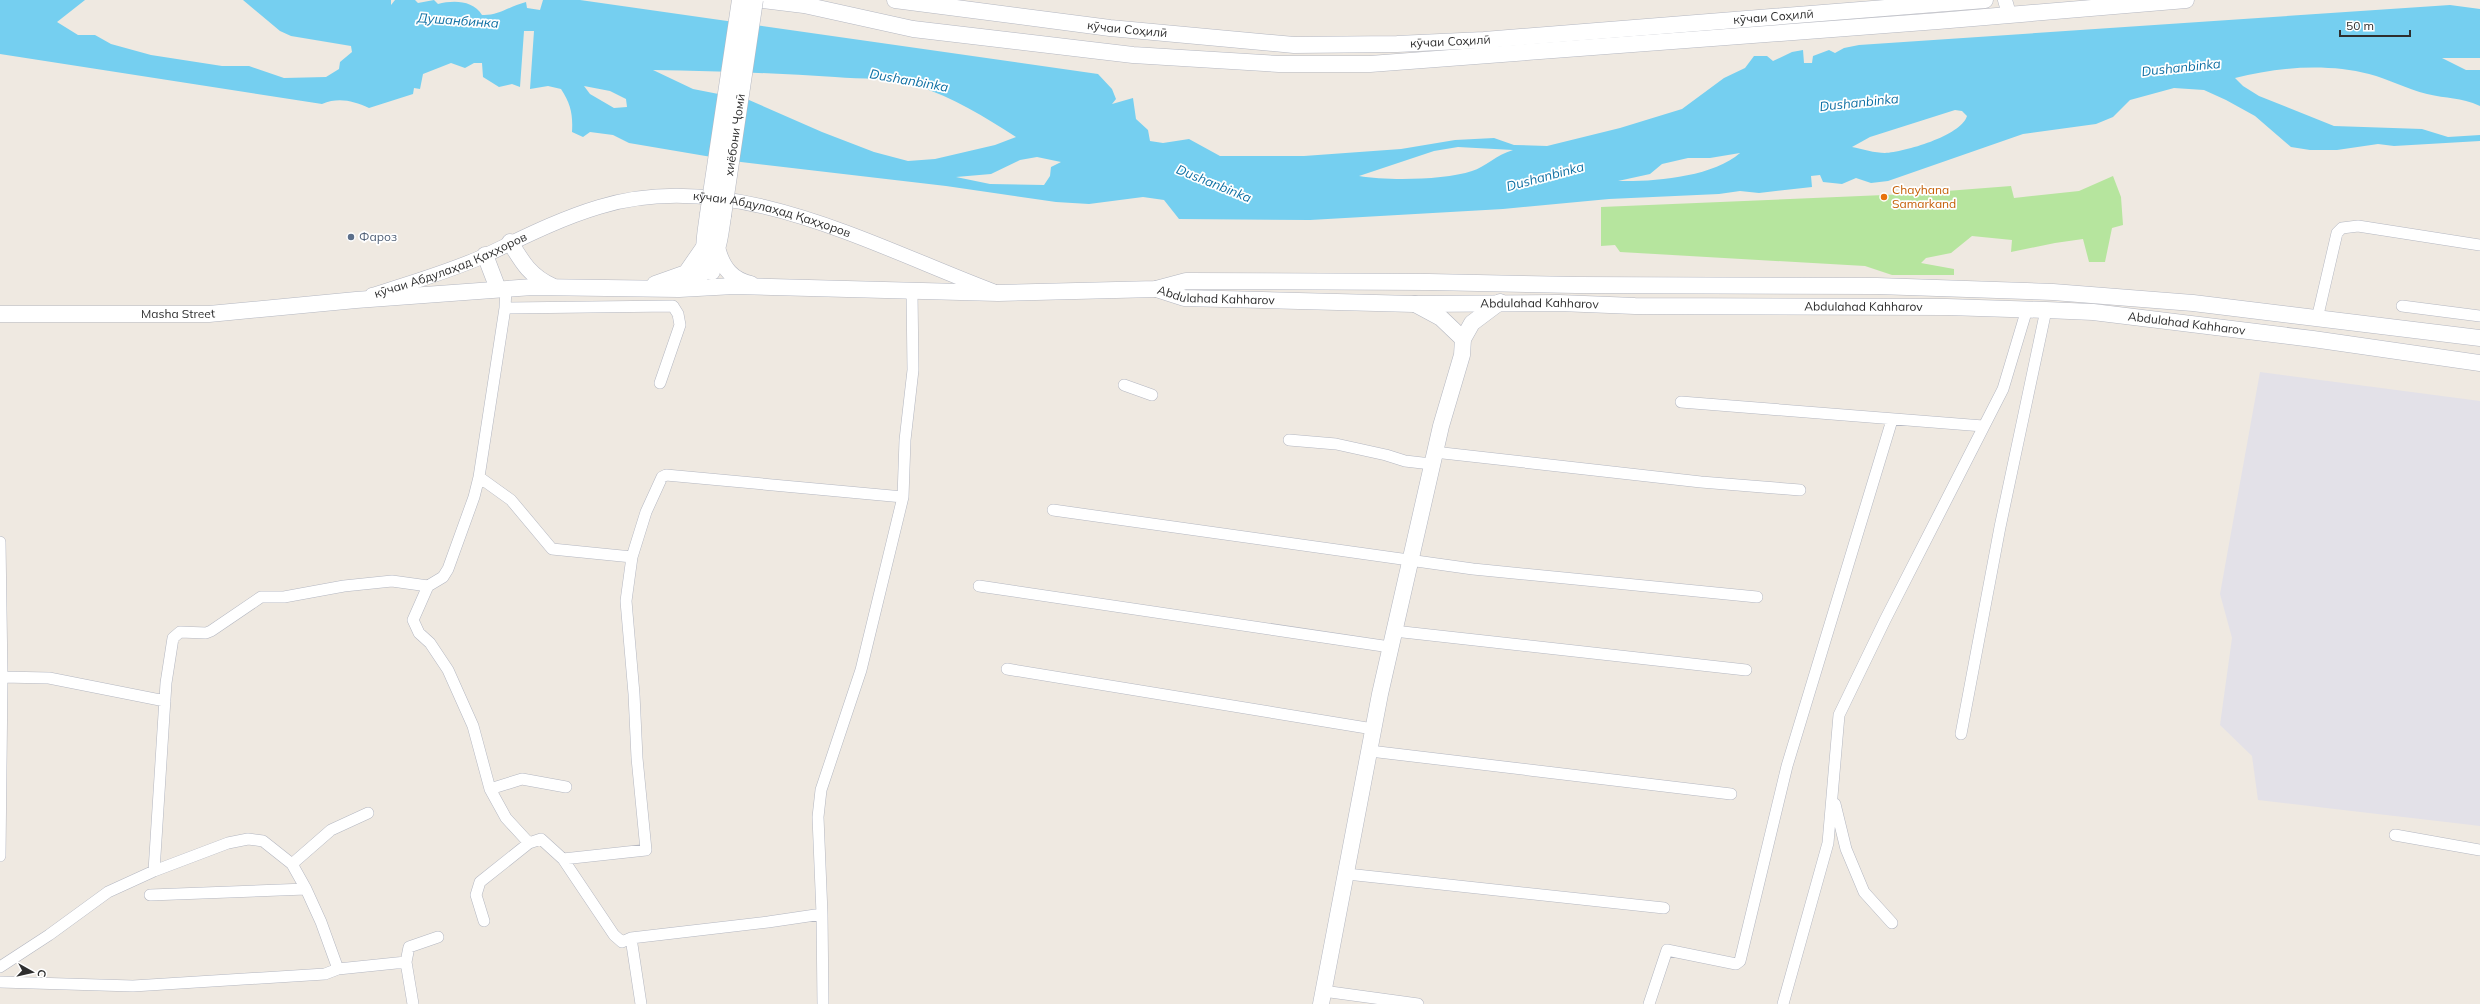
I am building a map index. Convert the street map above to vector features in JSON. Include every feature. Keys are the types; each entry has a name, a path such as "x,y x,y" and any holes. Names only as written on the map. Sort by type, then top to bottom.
{"main road":[{"name":"хиёбони Ҷомӣ","path":"711,249 708,214 740,0"},
{"name":"хиёбони Ҷомӣ","path":"679,288 691,282 708,268 711,249 723,216 755,0"},
{"path":"762,0 804,6 913,29 1108,52 1271,64 1370,64 1938,21 2007,7 2186,0"},
{"name":"кӯчаи Соҳилӣ","path":"895,0 1110,28 1294,45 1397,44 1674,26 1985,0"},
{"path":"1108,52 1114,47 1116,40 1115,34 1110,28"},
{"path":"510,242 525,267 537,279 554,287"},
{"path":"639,287 668,281 686,273 711,249 732,275 743,282 770,287"},
{"path":"485,255 502,289"},
{"path":"708,268 717,277 734,286"},
{"name":"Abdulahad Kahharov","path":"1156,289 1186,281 1935,286 2095,294 2193,303 2480,338"},
{"name":"кӯчаи Абдулаҳад Қаҳҳоров","path":"356,300 502,289 554,287 679,288 734,286 912,292 998,293 1156,289"},
{"name":"Abdulahad Kahharov","path":"1156,289 1184,298 1414,304 1500,302 1635,306 2026,309 2093,312 2313,339 2480,363"},
{"name":"Masha Street","path":"0,314 209,314 356,300"},
{"path":"1322,998 1390,647 1433,458 1462,354 1463,340 1472,323 1500,302"},
{"path":"1414,304 1441,318 1463,340"}],"street":[{"name":"кӯчаи Абдулаҳад Қаҳҳоров","path":"356,300 411,283 485,255 510,242 600,207 639,198 691,196 747,202 791,215 857,237 998,293"},
{"path":"2317,319 2337,233 2342,228 2358,226 2480,245"},
{"path":"502,289 505,308 479,477 474,498 448,569 443,577 428,586 415,614 415,626 448,670 473,726 490,789 506,818 529,843"},
{"path":"823,1004 822,914 818,817 821,790 861,670 903,497 906,440 913,370 912,292"},
{"path":"505,308 673,306 678,314 680,325 660,383"},
{"path":"2402,306 2480,316"},
{"path":"1783,1004 1828,843 1839,715 1892,606 2002,389 2026,309"},
{"path":"1960,734 2000,527 2046,310"},
{"path":"1124,385 1152,395"},
{"path":"1681,402 1892,420 1983,426"},
{"path":"1649,1004 1667,950 1736,964 1740,961 1787,766 1892,420"},
{"path":"1289,440 1336,444 1378,453 1405,462 1433,458 1800,490"},
{"path":"563,859 646,850 637,758 634,694 626,601 632,557 659,482 666,475 903,497"},
{"path":"479,477 511,500 552,549 632,557"},
{"path":"1053,510 1473,569 1757,597"},
{"path":"0,542 2,677 0,856"},
{"path":"154,871 165,701 173,638 180,632 206,633 211,631 262,597 284,597 344,586 392,581 428,586"},
{"path":"979,586 1390,647"},
{"path":"1394,631 1746,670"},
{"path":"1007,669 1373,729"},
{"path":"2,677 49,678 165,701"},
{"path":"1370,751 1731,794"},
{"path":"490,789 522,779 566,787"},
{"path":"1833,792 1846,850 1864,892 1892,923"},
{"path":"292,864 331,830 368,813"},
{"path":"2395,835 2480,850"},
{"path":"0,967 49,935 108,892 154,871 238,840 263,841 292,864 306,889 338,969"},
{"path":"484,922 476,895 480,882 529,843 535,840 545,841 563,859 614,934 622,942 631,938 822,914"},
{"path":"1347,874 1664,908"},
{"path":"150,895 306,889"},
{"path":"414,1004 406,962 409,947 438,937"},
{"path":"631,938 641,1004"},
{"path":"0,982 133,986 326,974 338,969 406,962"},
{"path":"1322,998 1418,1004"}],"shaded area":[{"path":"2260,372 2480,401 2480,826 2258,800 2252,756 2220,725 2232,638 2220,594"}],"green space":[{"path":"2113,176 2121,197 2123,225 2112,228 2105,262 2089,262 2083,239 2011,252 2012,240 1972,236 1951,253 1926,258 1921,263 1954,269 1954,275 1892,275 1865,266 1620,252 1615,245 1601,246 1601,207 1908,194 2011,186 2014,198 2079,191"}],"water":[{"path":"0,0 85,0 57,22 78,35 95,35 111,44 151,55 222,66 249,66 284,78 326,77 339,69 340,62 352,52 351,46 291,36 280,31 243,0 391,0 391,5 395,0 415,0 418,3 434,0 438,4 462,2 473,6 482,15 488,15 526,2 527,8 540,10 543,0 580,0 1098,74 1112,89 1116,99 1112,104 1133,98 1136,119 1148,130 1150,141 1163,143 1189,139 1220,156 1304,156 1401,149 1455,140 1494,138 1514,145 1547,146 1620,128 1682,109 1724,78 1745,68 1754,56 1767,56 1773,61 1792,52 1803,50 1804,63 1812,63 1813,56 1829,50 1835,53 1844,48 1859,45 2450,5 2480,9 2480,58 2442,58 2466,70 2480,70 2480,106 2454,98 2434,96 2420,92 2369,74 2336,68 2285,69 2235,78 2243,86 2259,96 2334,126 2422,129 2448,137 2480,135 2480,141 2394,146 2378,144 2337,150 2310,150 2291,147 2255,116 2226,100 2204,90 2174,88 2130,100 2113,117 2096,124 2023,134 1888,181 1871,183 1856,178 1842,184 1823,182 1820,175 1811,176 1812,187 1759,193 1740,191 1719,194 1609,199 1503,209 1310,220 1179,219 1164,200 1143,197 1089,204 1056,202 946,186 741,162 629,143 613,135 590,132 583,137 572,132 571,110 561,89 548,86 530,89 534,31 524,31 520,87 512,84 499,87 483,77 482,63 474,63 465,68 451,63 423,74 420,89 414,88 413,94 369,108 357,103 340,100 322,104 0,54","holes":["653,70 767,73 877,79 907,83 956,102 981,115 1016,137 995,145 935,159 908,161 874,152 822,132 749,100 693,89","584,86 610,91 626,99 627,107 614,108 590,94","1955,110 1962,111 1967,116 1963,123 1954,130 1931,142 1905,150 1881,153 1852,147 1870,137","1458,147 1513,150 1477,169 1461,174 1416,179 1385,179 1359,176 1434,151","1740,153 1714,168 1699,173 1665,179 1618,181 1650,174 1662,164 1688,158 1710,158","1037,157 1061,162 1051,167 1050,176 1044,185 990,184 956,177 991,174 1020,160"]}],"place":[{"name":"Chayhana Samarkand","path":"1884,197"},
{"name":"Фароз","path":"351,237"}],"water label":[{"name":"Душанбинка","path":"458,20"},
{"name":"Dushanbinka","path":"2181,67"},
{"name":"Dushanbinka","path":"909,80"},
{"name":"Dushanbinka","path":"1859,102"},
{"name":"Dushanbinka","path":"1545,176"},
{"name":"Dushanbinka","path":"1214,183"}]}
